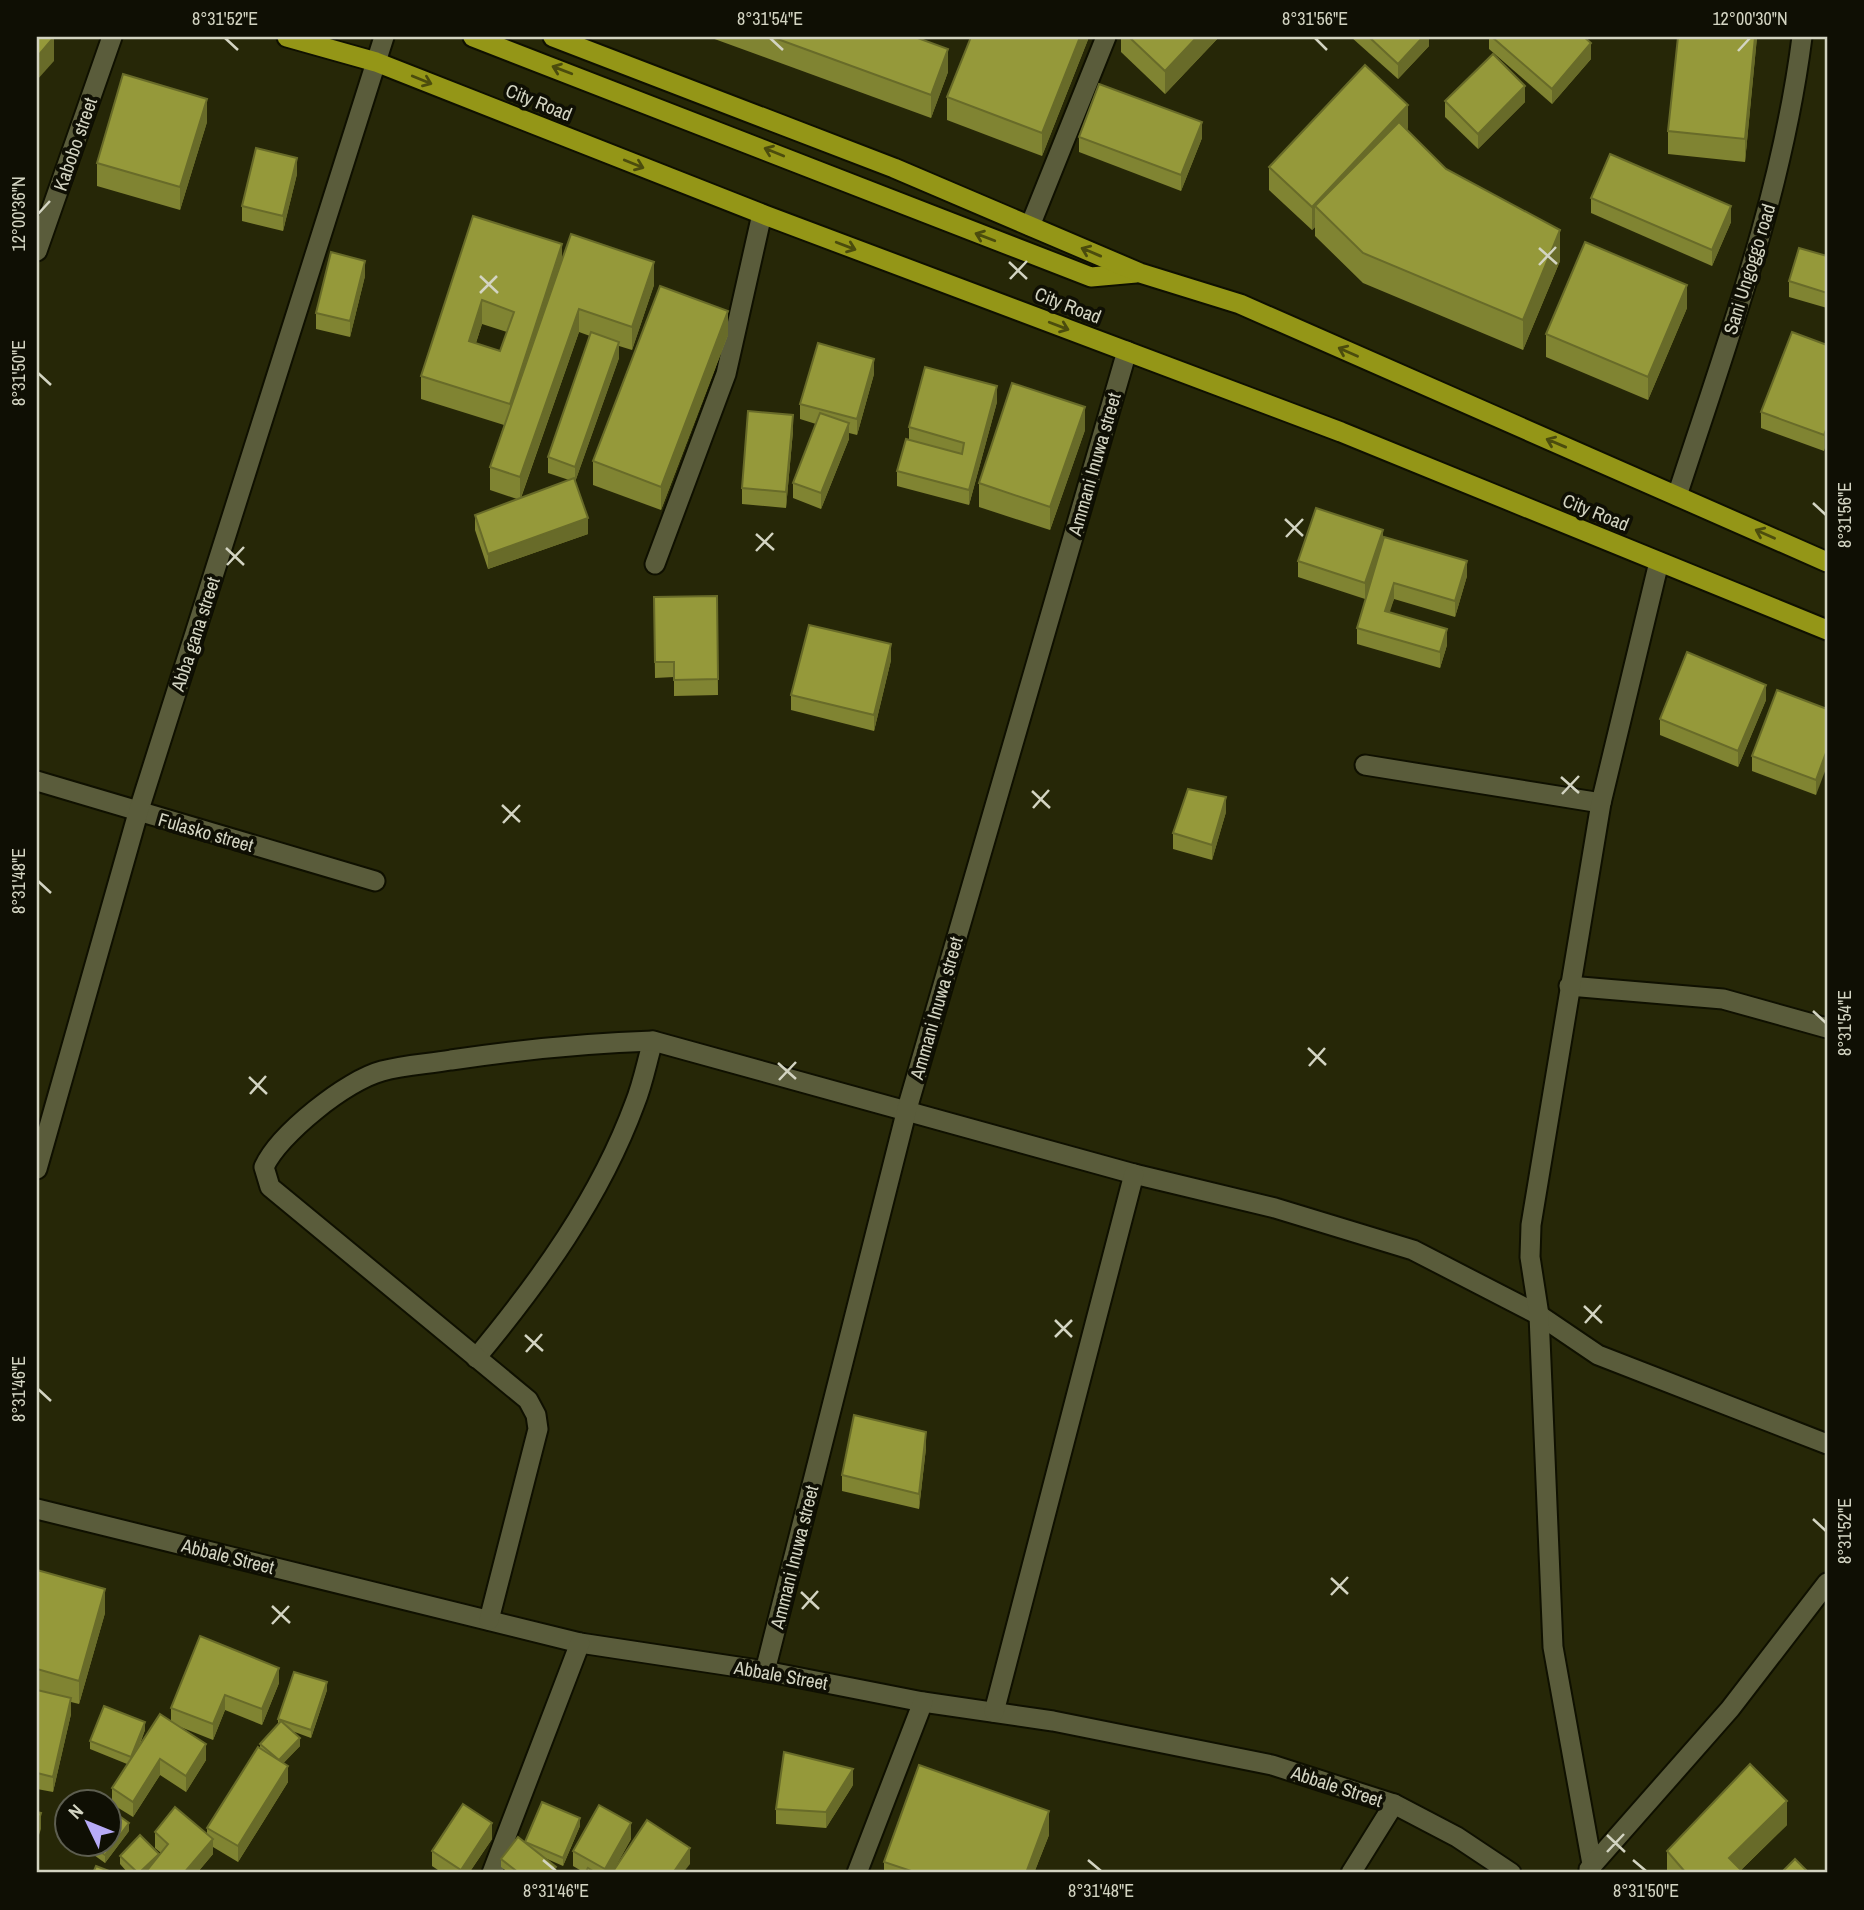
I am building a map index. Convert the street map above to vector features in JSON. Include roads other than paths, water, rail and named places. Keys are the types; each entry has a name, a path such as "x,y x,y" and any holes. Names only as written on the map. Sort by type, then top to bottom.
{"highway":[{"name":"City Road","path":"287,37 376,62 762,215 1341,432 1827,630"},
{"path":"474,37 727,133 1048,262 1091,277 1140,273"},
{"path":"554,37 894,167 1140,273 1240,304 1827,562"}],"street":[{"name":"Kabobo street","path":"37,251 112,37"},
{"name":"Abba gana street","path":"37,1169 138,813 384,37"},
{"path":"1030,226 1106,37"},
{"name":"Sani Ungoggo road","path":"1677,496 1762,234 1784,140 1802,37"},
{"path":"656,564 726,374 762,215"},
{"name":"Ammani Inuwa street","path":"765,1671 907,1109 1127,351"},
{"path":"1589,1868 1553,1647 1539,1315 1530,1257 1531,1225 1601,803 1659,562"},
{"path":"1365,765 1601,803"},
{"name":"Fulasko street","path":"37,781 375,881"},
{"path":"1569,986 1723,999 1827,1028"},
{"path":"476,1358 531,1292 600,1181 636,1103 653,1041"},
{"path":"489,1620 538,1429 536,1415 528,1400 270,1187 264,1167 271,1151 342,1089 380,1071 577,1043 653,1041 907,1109 1134,1174 1275,1208 1413,1250 1539,1315 1598,1355 1827,1444"},
{"path":"994,1713 1134,1174"},
{"name":"Abbale Street","path":"37,1509 580,1643 765,1671 923,1702 1053,1721 1272,1765 1394,1804 1457,1837 1511,1873"},
{"path":"1589,1868 1730,1709 1827,1583"},
{"path":"492,1873 580,1643"},
{"path":"858,1873 923,1702"},
{"path":"1351,1873 1394,1804"}]}
